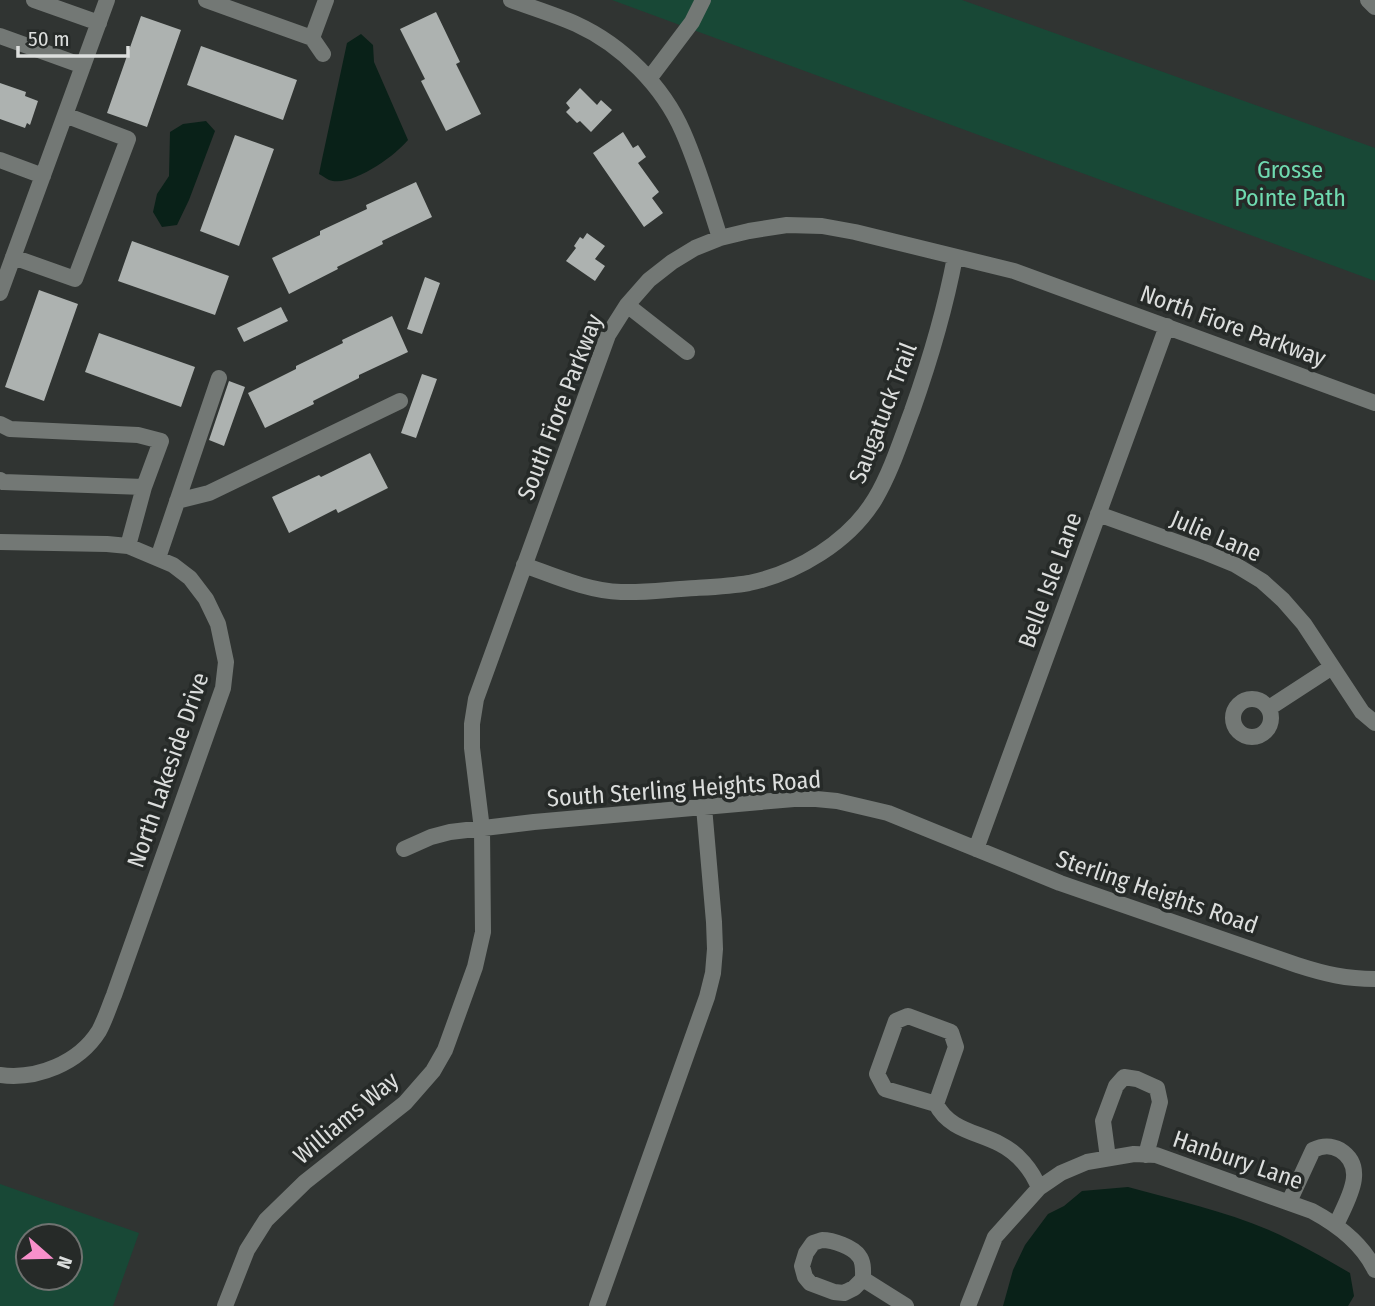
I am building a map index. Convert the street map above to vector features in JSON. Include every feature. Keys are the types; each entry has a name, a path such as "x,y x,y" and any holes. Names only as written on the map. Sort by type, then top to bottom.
{"street":[{"path":"34,0 99,23"},
{"path":"0,293 107,0"},
{"path":"206,0 312,38 323,54"},
{"path":"312,38 326,0"},
{"path":"511,0 591,32 632,61 649,79 683,131 720,238"},
{"path":"649,79 692,22 703,0"},
{"path":"1368,0 1375,7"},
{"path":"0,36 83,66"},
{"path":"13,257 75,279 124,151 128,139 65,115"},
{"path":"0,160 43,176"},
{"name":"South Fiore Parkway","path":"482,829 471,748 476,699 608,335 627,305 649,281 695,248 720,238 787,225 822,226 855,232 1014,271 1075,292"},
{"name":"Saugatuck Trail","path":"524,565 579,585 620,593 718,587 750,582 777,575 821,553 858,521 882,486 929,362 947,299 955,257"},
{"name":"North Fiore Parkway","path":"1075,292 1375,403"},
{"path":"627,305 687,352"},
{"name":"Belle Isle Lane","path":"976,849 1167,326"},
{"path":"158,558 219,377"},
{"path":"177,501 209,493 400,401"},
{"path":"0,424 9,429 138,435 161,441 144,487 128,546"},
{"path":"0,480 144,487"},
{"name":"Julie Lane","path":"1098,514 1234,564 1262,581 1304,624 1362,712 1375,723"},
{"name":"North Lakeside Drive","path":"0,542 128,546 173,565 190,579 206,599 222,634 226,662 223,688 101,1028 82,1051 59,1065 37,1073 0,1075"},
{"path":"1269,708 1332,667"},
{"name":"South Sterling Heights Road","path":"404,849 440,834 534,822 816,799 888,813 928,830"},
{"path":"597,1306 707,997 713,973 714,922 704,807"},
{"name":"Williams Way","path":"225,1306 247,1250 266,1220 305,1182 405,1103 433,1071 445,1050 475,967 483,932 482,829"},
{"name":"Sterling Heights Road","path":"928,830 1060,883 1297,965 1333,976 1375,979"},
{"path":"936,1104 885,1089 877,1074 896,1021 908,1016 951,1032 956,1046 936,1104 940,1112 968,1132 1000,1144 1018,1157 1034,1175 1039,1188"},
{"path":"1108,1158 1103,1121 1116,1086 1124,1077 1137,1079 1157,1088 1160,1102 1146,1155"},
{"path":"1289,1202 1314,1150 1330,1146 1339,1150 1350,1158 1355,1170 1353,1184 1336,1225"},
{"name":"Hanbury Lane","path":"968,1306 995,1237 1039,1188 1061,1173 1087,1162 1134,1154 1156,1156 1312,1211 1353,1239 1375,1270"},
{"path":"863,1279 906,1306"}],"green space":[{"name":"Grosse Pointe Path","path":"612,0 962,0 1375,148 1375,281"},
{"path":"0,1184 139,1233 113,1306 0,1306"}],"shaded area":[{"path":"361,34 373,45 374,62 408,140 372,169 349,179 329,180 319,174 347,43"},
{"path":"206,121 215,131 189,200 177,225 162,227 153,212 157,194 169,176 170,132 183,124"},
{"path":"1128,1187 1235,1217 1290,1240 1350,1273 1354,1296 1348,1306 1003,1306 1013,1270 1025,1245 1048,1214 1064,1206 1082,1191"}],"building":[{"path":"436,12 460,62 456,64 481,114 446,131 421,81 425,79 400,29"},
{"path":"141,16 181,30 147,127 107,113"},
{"path":"201,46 297,80 283,120 187,85"},
{"path":"0,83 26,92 25,96 38,101 30,125 27,123 25,128 0,119"},
{"path":"580,88 597,105 601,100 612,110 591,132 566,112 570,108 566,103"},
{"path":"623,132 633,148 638,145 646,157 638,163 659,192 652,198 663,213 644,227 593,153"},
{"path":"235,135 274,149 239,246 200,231"},
{"path":"416,182 432,217 382,241 383,244 289,294 272,258 367,209 366,205"},
{"path":"587,233 605,246 595,259 605,266 595,281 566,261 580,237 583,239"},
{"path":"132,241 229,276 215,315 118,281"},
{"path":"425,277 440,283 422,334 407,329"},
{"path":"39,290 78,304 44,401 5,387"},
{"path":"281,307 288,321 244,342 237,328"},
{"path":"392,316 408,352 359,375 359,378 313,401 314,404 265,428 248,393 343,343 342,340"},
{"path":"99,333 195,367 181,407 85,372"},
{"path":"422,374 437,379 416,438 401,433"},
{"path":"229,381 245,387 224,446 209,440"},
{"path":"370,453 388,488 338,513 336,509 289,533 272,497"}]}
